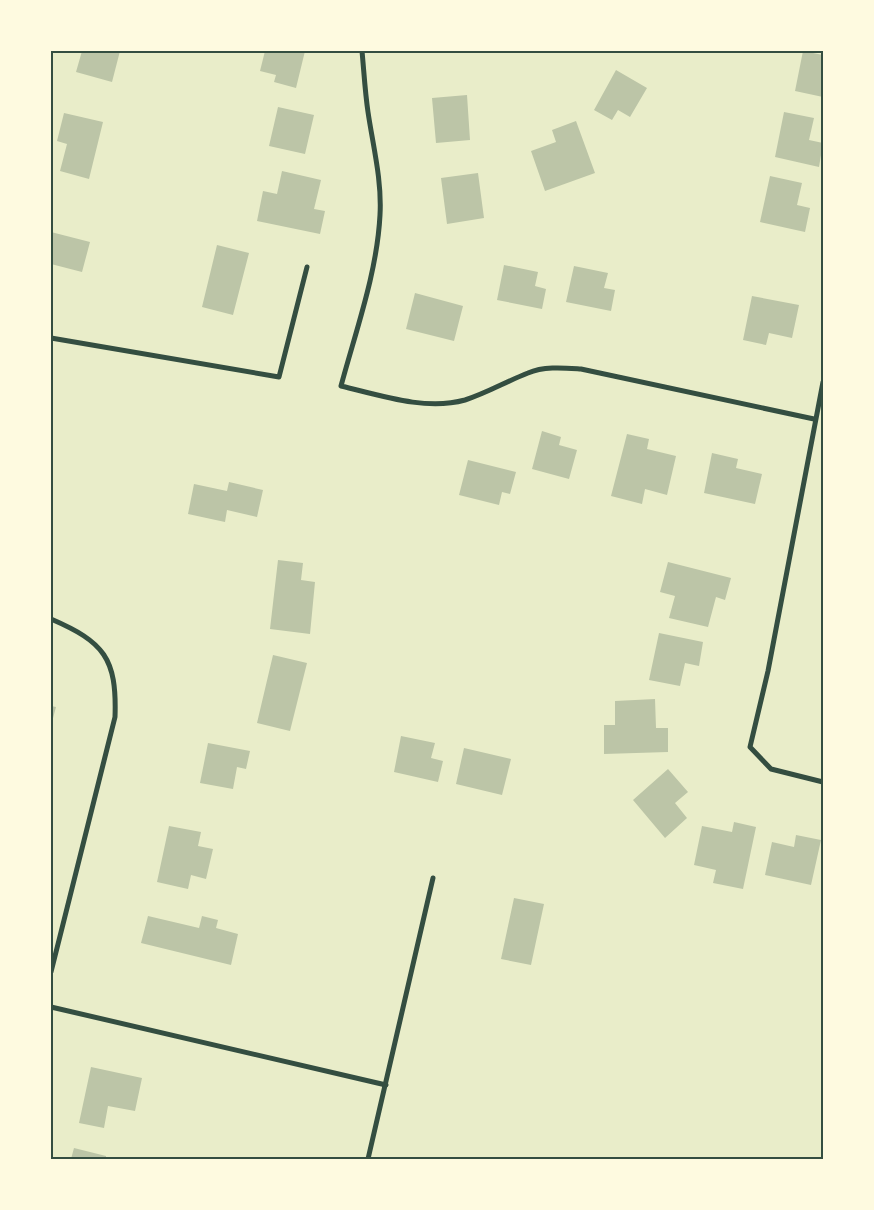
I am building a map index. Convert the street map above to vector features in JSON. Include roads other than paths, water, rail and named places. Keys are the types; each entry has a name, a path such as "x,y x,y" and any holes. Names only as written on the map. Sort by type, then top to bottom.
{"street":[{"path":"362,51 368,112 378,165 380,213 371,275 341,386 396,399 437,402 464,400 530,372 557,368 581,369 814,419"},
{"path":"51,338 279,376 307,267"},
{"path":"823,382 814,419 768,671 750,747 771,769 823,782"},
{"path":"51,619 78,631 97,646 109,663 116,686 115,717 51,972"},
{"path":"368,1159 433,878"},
{"path":"51,1007 386,1085"}]}
